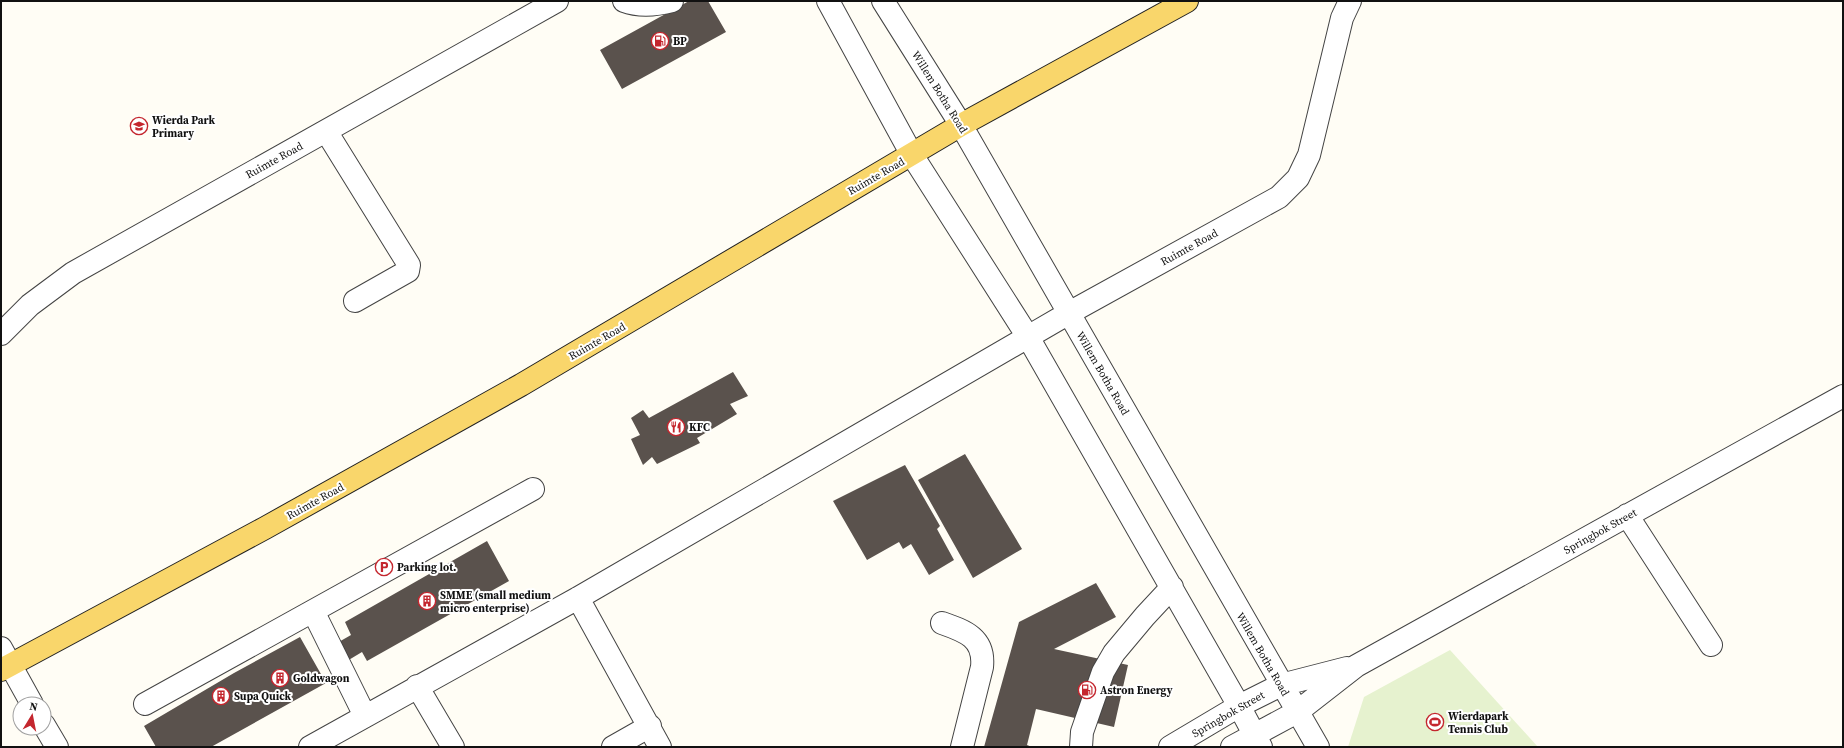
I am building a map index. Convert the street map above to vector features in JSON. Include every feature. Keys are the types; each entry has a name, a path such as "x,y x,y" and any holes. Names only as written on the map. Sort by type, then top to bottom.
{"main road":[{"name":"Ruimte Road","path":"4,661 266,528 507,393 961,125 1186,1"}],"street":[{"name":"Ruimte Road","path":"1,334 30,305 73,273 557,1"},
{"path":"624,1 644,5 661,4 672,1"},
{"path":"828,1 912,155 1028,336 1258,741"},
{"name":"Willem Botha Road","path":"884,1 961,125 1280,685 1318,747"},
{"name":"Ruimte Road","path":"310,747 417,686 578,598 1028,336 1279,197 1298,178 1309,155 1342,18 1350,1"},
{"path":"326,131 409,265 408,271 355,301"},
{"name":"Springbok Street","path":"1232,747 1258,741 1356,666 1843,396"},
{"path":"145,704 533,489"},
{"path":"1627,516 1711,645"},
{"path":"1081,747 1082,732 1103,672 1114,653 1145,616 1172,588"},
{"path":"578,598 650,726 660,747"},
{"path":"313,611 365,716"},
{"path":"942,623 964,631 979,644 984,655 962,747"},
{"path":"4,661 27,696"},
{"name":"Springbok Street","path":"1170,747 1239,706 1280,685 1356,666"},
{"path":"417,686 453,747"},
{"path":"613,747 650,726"},
{"path":"50,736 57,747"}],"green space":[{"name":"Wierdapark Tennis Club","path":"1450,650 1538,747 1348,747 1364,697"}],"building":[{"path":"689,1 708,1 726,32 622,89 600,50"},
{"name":"KFC","path":"733,372 748,396 730,404 737,414 697,438 700,443 657,464 652,457 643,465 631,439 640,435 631,418 643,410 649,418"},
{"path":"965,454 1022,549 973,578 918,480"},
{"path":"905,465 940,526 937,529 954,560 929,575 911,544 903,549 899,542 867,560 833,501"},
{"name":"SMME (small medium micro enterprise)","path":"487,541 509,581 367,661 362,652 347,661 337,643 351,635 345,622"},
{"path":"1096,583 1116,617 1054,649 1128,665 1114,727 1036,709 1027,745 1032,747 984,747 1019,622"},
{"path":"300,637 326,683 211,747 156,747 144,726 234,673"}],"place":[{"name":"BP","path":"660,41"},
{"name":"Wierda Park Primary","path":"139,126"},
{"name":"KFC","path":"676,427"},
{"name":"Parking lot.","path":"384,567"},
{"name":"SMME (small medium micro enterprise)","path":"427,601"},
{"name":"Goldwagon","path":"280,678"},
{"name":"Astron Energy","path":"1087,690"},
{"name":"Supa Quick","path":"221,696"},
{"name":"Wierdapark Tennis Club","path":"1435,722"}]}
